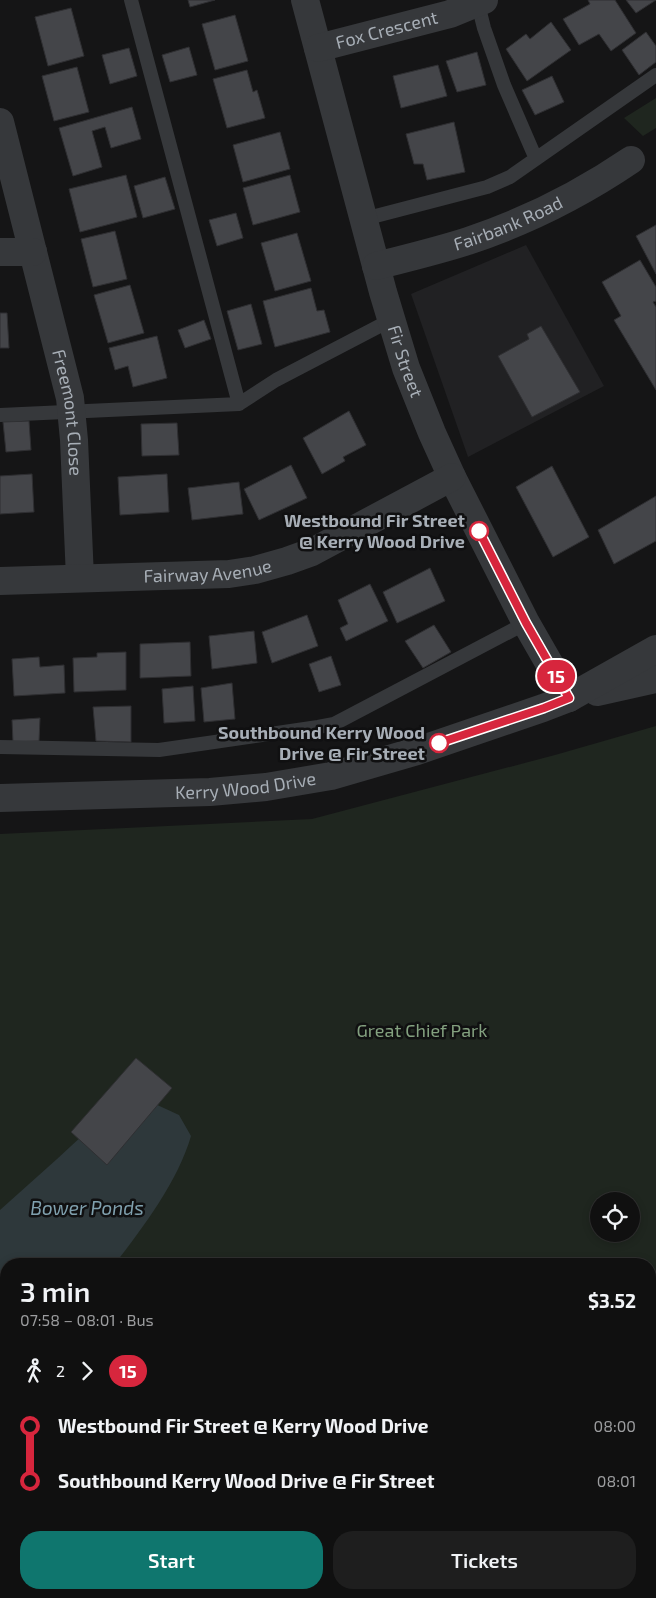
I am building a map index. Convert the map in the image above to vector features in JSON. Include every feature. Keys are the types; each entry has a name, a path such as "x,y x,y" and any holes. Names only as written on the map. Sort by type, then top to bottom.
{"street":[{"name":"Fir Street","path":"305,0 376,266 406,368 452,478 526,623 569,698"},
{"name":"Fox Crescent","path":"318,48 450,14 480,1"},
{"name":"Freemont Close","path":"0,122 68,389 72,413 80,578"},
{"name":"Fairbank Road","path":"376,266 469,240 501,228 572,196 631,160"},
{"path":"0,252 33,252"},
{"name":"Fairway Avenue","path":"0,581 203,575 255,570 312,552 452,478"},
{"name":"Kerry Wood Drive","path":"0,798 210,792 266,787 331,776 368,766 534,712 569,698 656,649"},
{"name":"Kerry Wood Drive","path":"569,698 656,679"}],"lane":[{"path":"130,0 239,404"},
{"path":"480,1 484,28 504,85 536,159"},
{"path":"364,219 487,187 510,177 656,75"},
{"path":"0,415 239,404 276,380 391,320"},
{"path":"0,747 159,750 334,724 526,623"}],"shaded area":[{"path":"526,245 604,386 468,457 411,294"}],"green space":[{"path":"656,98 656,128 643,136 624,118"},
{"name":"Great Chief Park","path":"656,726 656,1258 0,1258 0,834 312,819 555,755"}],"water":[{"name":"Bower Ponds","path":"153,1103 179,1115 191,1136 178,1170 169,1186 119,1258 0,1258 0,1210 110,1110"}],"building":[{"path":"188,0 215,0 190,7"},
{"path":"588,0 615,0 636,33 611,51 599,34 579,45 563,19 590,4"},
{"path":"626,0 656,0 636,13"},
{"path":"71,8 84,56 48,66 35,17"},
{"path":"235,15 248,61 215,70 202,24"},
{"path":"551,22 571,50 527,81 506,49 526,34 530,39"},
{"path":"646,32 656,46 656,62 639,75 622,50"},
{"path":"189,47 197,75 170,82 162,55"},
{"path":"129,48 137,76 110,84 102,55"},
{"path":"477,52 486,85 457,92 446,61"},
{"path":"438,65 447,96 401,108 393,76"},
{"path":"77,67 89,112 54,121 42,76"},
{"path":"247,70 253,92 257,90 265,118 227,128 213,79"},
{"path":"552,76 564,102 535,115 522,90"},
{"path":"132,107 141,139 111,148 105,127 92,131 102,167 73,176 59,128"},
{"path":"454,122 465,172 427,180 423,164 414,164 406,134"},
{"path":"280,132 290,169 243,182 233,145"},
{"path":"126,175 137,217 80,232 69,189"},
{"path":"290,175 300,212 253,225 243,188"},
{"path":"165,177 175,209 143,218 134,186"},
{"path":"236,213 243,238 217,246 209,220"},
{"path":"656,225 656,274 636,236"},
{"path":"115,231 127,279 93,287 81,239"},
{"path":"297,233 311,281 275,291 261,243"},
{"path":"640,260 656,287 656,301 653,302 656,307 656,390 614,320 621,316 602,282"},
{"path":"130,285 144,333 108,343 94,295"},
{"path":"311,288 317,311 324,310 330,332 275,347 263,301"},
{"path":"251,304 262,344 238,350 227,311"},
{"path":"0,313 7,313 9,348 0,348"},
{"path":"204,320 211,339 185,348 178,330"},
{"path":"541,326 580,392 532,417 498,356 529,339 527,334"},
{"path":"157,336 167,378 133,387 128,366 115,370 109,348"},
{"path":"349,411 366,445 343,457 345,461 322,474 303,438"},
{"path":"29,421 31,450 6,452 3,422"},
{"path":"177,423 179,455 142,456 141,424"},
{"path":"291,465 307,498 259,520 244,489"},
{"path":"552,466 589,537 553,557 516,487"},
{"path":"32,474 34,512 0,514 0,476"},
{"path":"167,474 169,512 120,515 118,477"},
{"path":"239,482 243,514 192,520 188,488"},
{"path":"656,496 656,541 614,564 598,530"},
{"path":"430,568 445,601 397,623 383,592"},
{"path":"370,584 388,621 346,641 340,628 348,624 338,600"},
{"path":"307,615 318,646 272,663 262,632"},
{"path":"434,625 451,652 423,668 405,641"},
{"path":"254,631 257,663 212,669 209,636"},
{"path":"190,642 191,676 140,678 140,644"},
{"path":"126,652 126,690 74,692 73,658 97,657 97,653"},
{"path":"331,656 341,685 319,692 309,664"},
{"path":"39,657 40,667 64,665 65,693 14,696 12,659"},
{"path":"232,683 235,719 204,722 201,688"},
{"path":"193,686 195,721 164,723 162,689"},
{"path":"131,706 131,742 96,741 93,707"},
{"path":"40,718 39,741 13,742 12,720"},
{"path":"136,1058 172,1088 107,1165 71,1132"}],"bus line":[{"name":"15","path":"439,743 569,698 526,623 479,531"}],"place":[{"name":"Westbound Fir Street @ Kerry Wood Drive","path":"479,531"},
{"name":"Southbound Kerry Wood Drive @ Fir Street","path":"439,743"}]}
